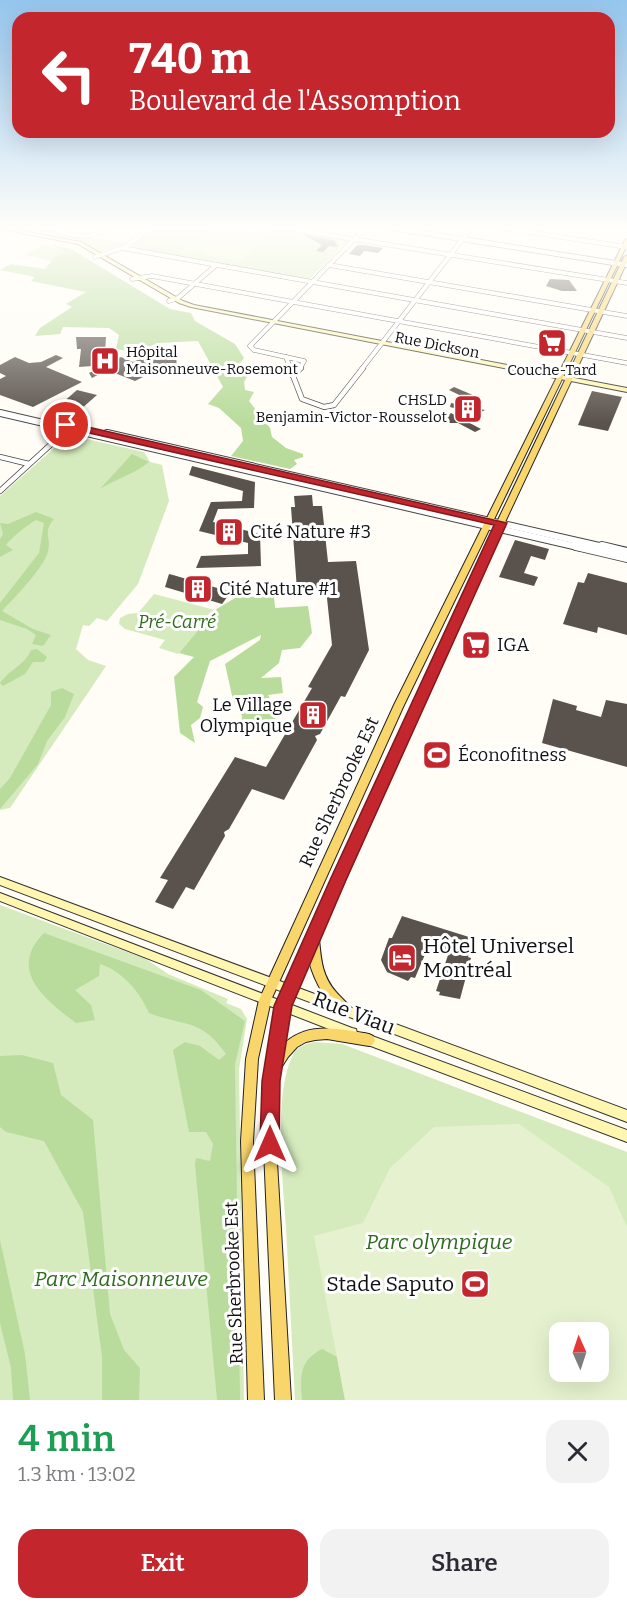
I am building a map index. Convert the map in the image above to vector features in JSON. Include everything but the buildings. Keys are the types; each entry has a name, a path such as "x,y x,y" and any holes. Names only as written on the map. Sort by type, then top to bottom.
{"main road":[{"name":"Rue Dickson","path":"159,292 172,300 192,306 272,324 627,390"},
{"name":"Rue Sherbrooke Est","path":"256,1400 247,1141 252,1059 265,1000 356,800 602,292"},
{"name":"Rue Sherbrooke Est","path":"282,1400 270,1160 272,1075 283,1006 372,804 610,292"},
{"path":"356,800 372,804"},
{"name":"Rue Viau","path":"0,881 627,1116"},
{"name":"Rue Viau","path":"0,897 369,1040 627,1136"},
{"path":"315,934 314,963 317,975 330,995 346,1010"},
{"path":"272,1075 287,1047 303,1036 328,1033 369,1040"}],"street":[{"path":"172,300 183,292"},
{"path":"240,292 627,363"},
{"path":"293,376 305,362 250,348 302,292"},
{"path":"364,292 627,338"},
{"path":"286,357 305,402 331,406 421,292"},
{"path":"490,292 627,316"},
{"path":"0,411 500,525 627,558"},
{"path":"0,491 69,428"},
{"path":"0,457 29,464"},
{"path":"536,534 627,552"}],"green space":[{"path":"85,292 143,292 170,309 191,313 195,321 235,344 244,358 240,363 248,375 244,382 245,390 254,392 249,401 270,428 272,437 286,448 303,454 303,457 294,460 297,464 290,469 231,456 243,441 241,428 219,408 208,404 223,387 198,341 159,343 133,352 116,349 119,335 109,328 63,327 60,334 35,336 40,328 72,307 66,304"},
{"path":"69,435 144,452 150,462 162,465 169,501 138,584 107,621 97,618 89,626 83,625 76,649 88,660 106,666 10,808 0,810 0,496"},
{"path":"132,454 149,462 100,489"},
{"path":"36,512 54,519 48,532 48,552 34,575 2,611 33,629 51,635 43,646 32,644 36,635 27,629 0,620 0,603 39,553 44,523 36,520 24,528 6,545 13,550 0,557 0,539 3,534 0,523 8,524"},
{"name":"Pré-Carré","path":"154,594 215,610 178,654 159,648 165,640 125,629 119,624 120,618 138,613"},
{"path":"274,596 275,608 308,606 312,633 300,648 282,650 279,663 261,678 281,677 283,693 268,695 277,710 275,719 266,730 254,732 240,730 242,716 233,700 225,664 260,640 261,635 210,661 197,702 203,707 200,718 191,725 195,743 180,733 174,677 194,657 179,653 215,610 235,598"},
{"path":"37,649 47,657 44,662 33,662 25,674 3,686 0,683 25,660 31,650"},
{"path":"62,688 74,694 65,717 47,741 38,764 0,809 0,789 10,778 51,705 51,692"},
{"name":"Parc Maisonneuve","path":"0,905 146,959 168,974 228,999 226,1003 241,1009 247,1019 239,1069 244,1400 0,1400"},
{"path":"44,933 201,990 245,1021 235,1064 240,1400 217,1400 195,1165 196,1158 210,1161 213,1144 206,1132 189,1132 173,1050 185,1042 200,1046 219,1060 226,1054 217,1042 200,1029 149,1013 141,997 123,977 100,964 99,976 75,990 91,1005 95,1020 76,1023 42,994 30,972 29,959 33,947"},
{"name":"Stade Saputo","path":"315,1042 342,1044 627,1152 627,1400 295,1400 281,1115 287,1071 295,1052 299,1047"},
{"path":"22,1055 53,1063 61,1095 93,1120 110,1314 124,1350 140,1368 139,1400 102,1400 102,1357 83,1212 44,1141 6,1132 0,1127 0,1056"},
{"name":"Stade Saputo","path":"519,1124 609,1187 627,1227 627,1400 345,1400 314,1236 363,1223 390,1168 434,1127"},
{"path":"0,1240 25,1354 30,1400 13,1400 11,1368 0,1323"},
{"path":"322,1349 337,1357 345,1400 302,1400 301,1376 305,1364"}],"place":[{"name":"Couche-Tard","path":"552,343"},
{"name":"Hôpital Maisonneuve-Rosemont","path":"105,361"},
{"name":"CHSLD Benjamin-Victor-Rousselot","path":"468,409"},
{"name":"Cité Nature #3","path":"229,532"},
{"name":"Cité Nature #1","path":"198,589"},
{"name":"IGA","path":"476,645"},
{"name":"Le Village Olympique","path":"313,715"},
{"name":"Éconofitness","path":"437,755"},
{"name":"Hôtel Universel Montréal","path":"402,958"},
{"name":"Stade Saputo","path":"475,1284"}],"route":[{"path":"66,425 501,523 283,1006 271,1081 270,1144"}],"park label":[{"name":"Parc olympique","path":"439,1242"}]}
